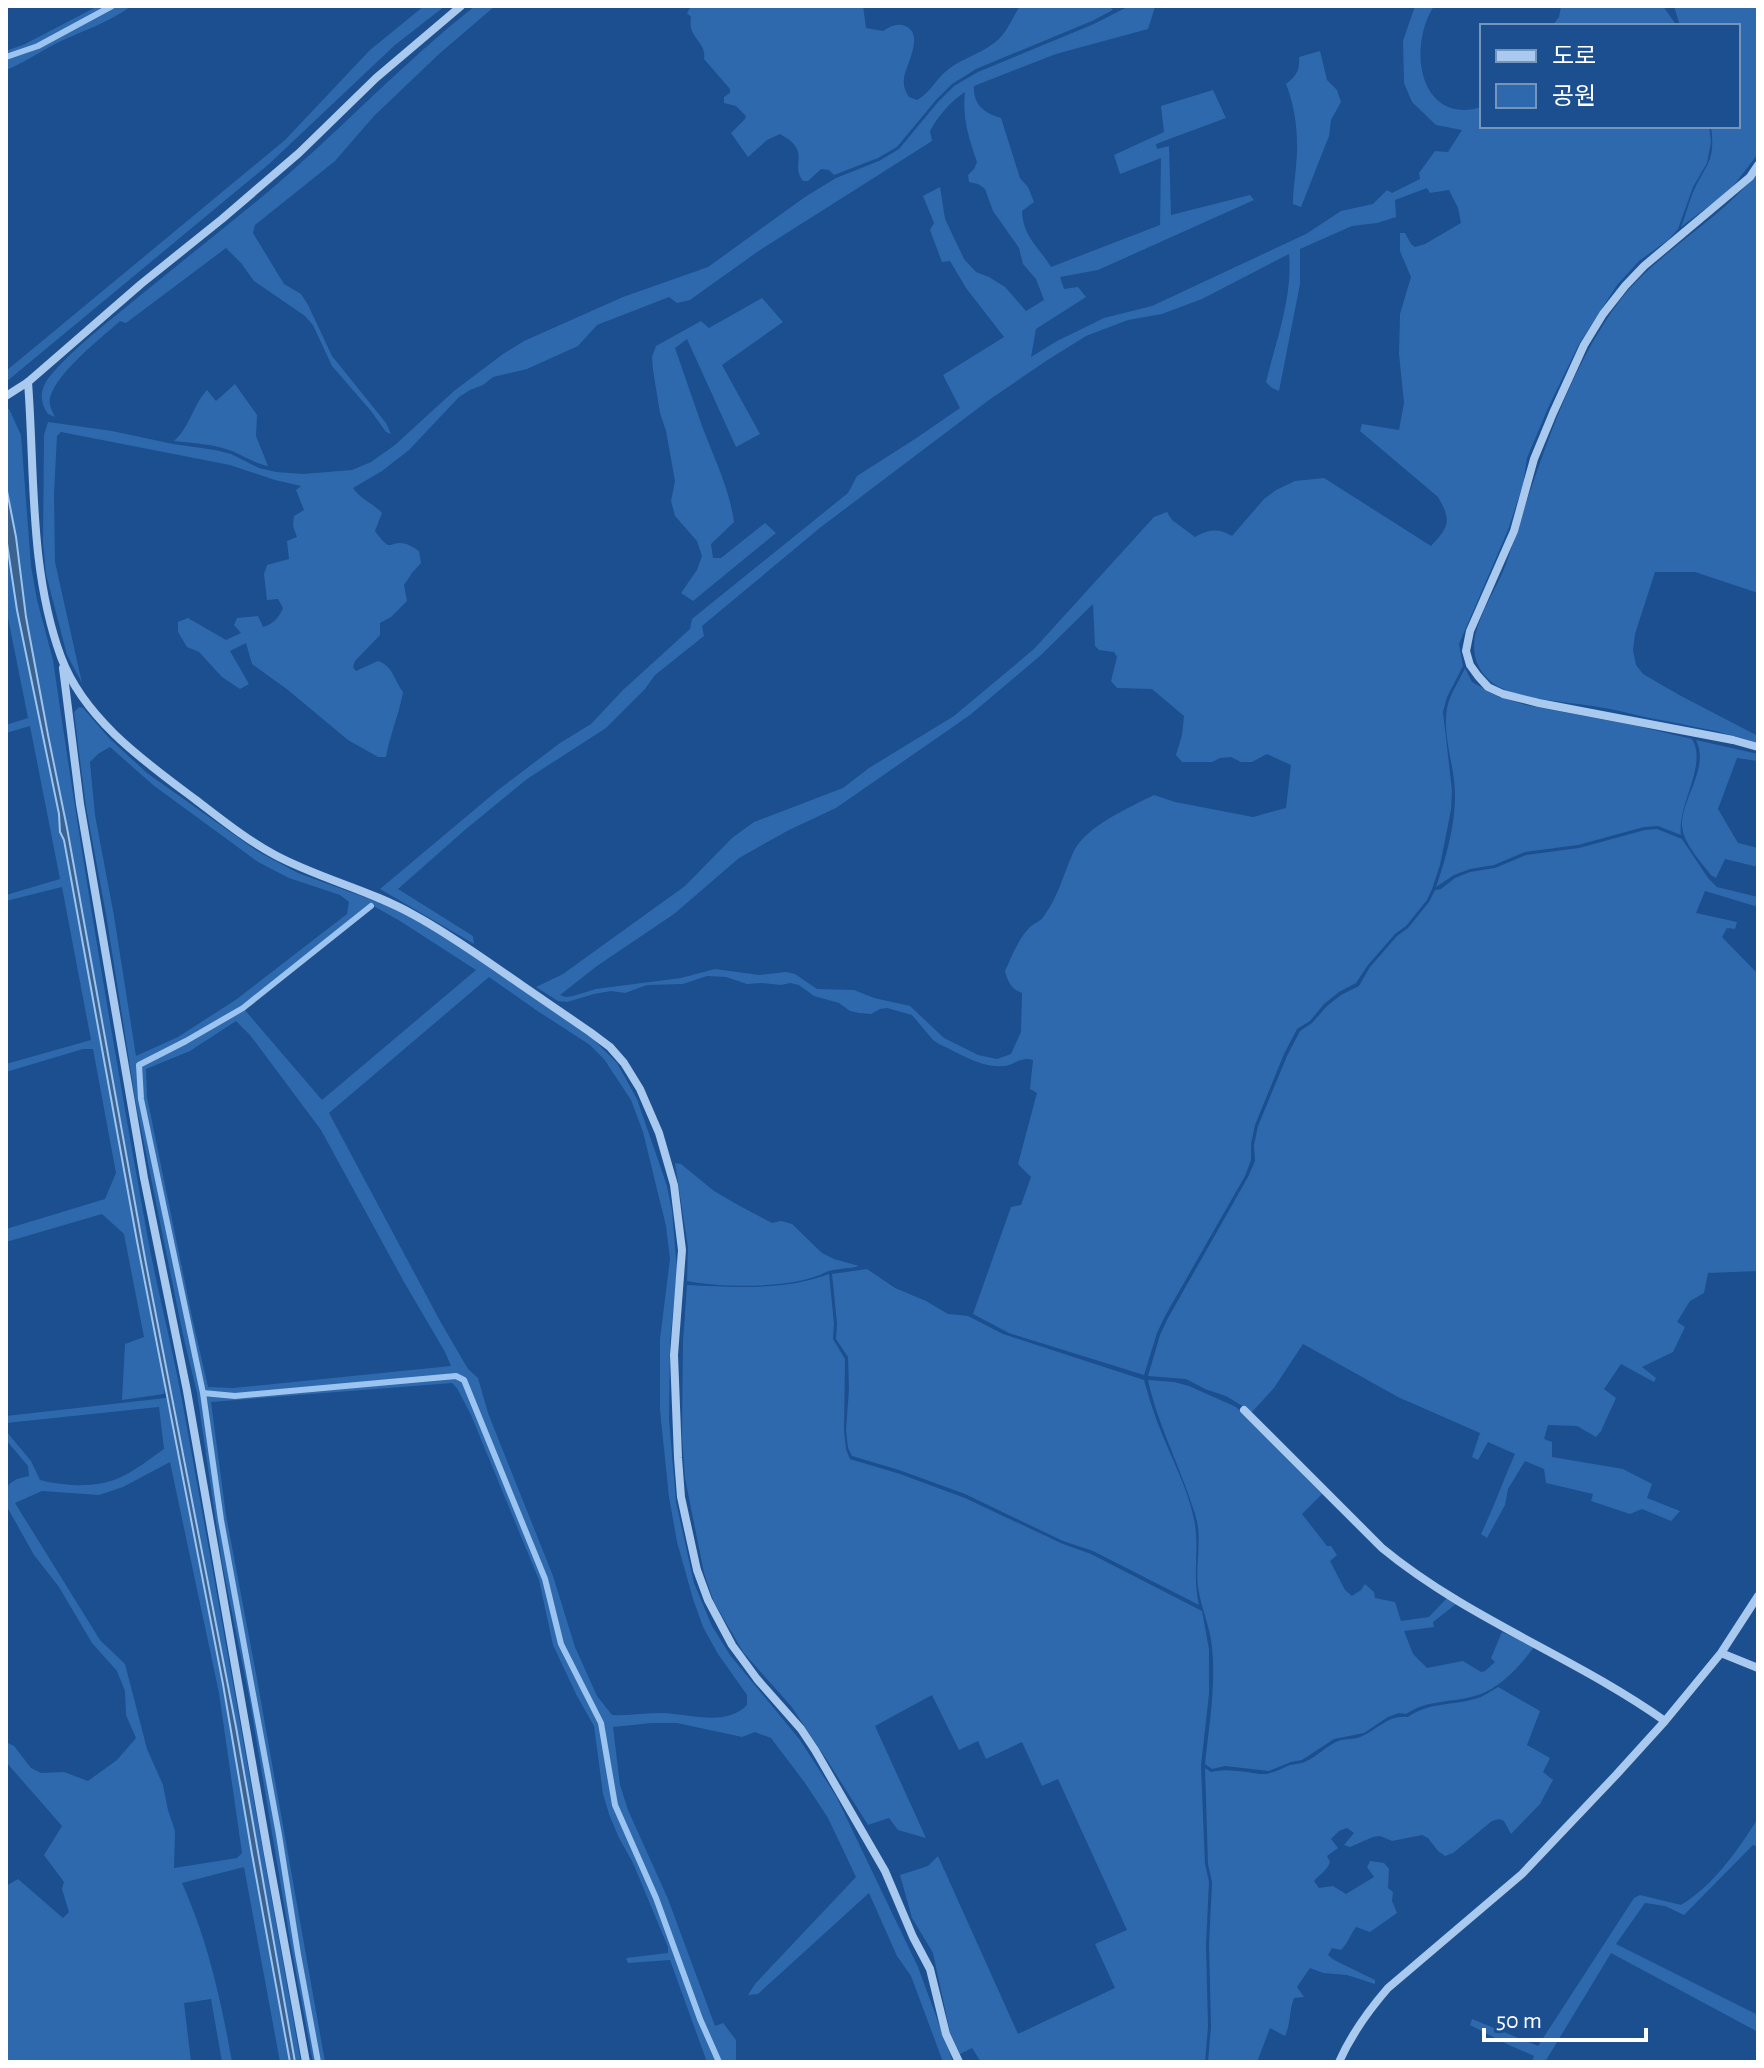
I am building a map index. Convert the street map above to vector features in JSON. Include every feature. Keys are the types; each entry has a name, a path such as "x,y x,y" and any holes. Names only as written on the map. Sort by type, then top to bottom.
{"street":[{"path":"6,396 28,382 299,153 376,78 461,6"},
{"path":"1758,165 1750,177 1644,266 1597,324 1568,378 1534,459 1514,531 1470,631 1466,651 1470,665 1478,676 1488,687 1503,694 1758,747"},
{"path":"28,382 39,566 62,660 91,709 155,771 276,856 386,901 463,944 610,1047 640,1089 659,1133 674,1185 680,1221 682,1260 674,1355 678,1458 681,1497 697,1570 708,1600 732,1645 801,1729 885,1871 930,1969 946,2034 959,2062"},
{"path":"62,660 80,804 144,1178 187,1391 306,2062"},
{"path":"1244,1410 1382,1548 1403,1565 1526,1640 1615,1687 1665,1721"},
{"path":"1339,2062 1358,2027 1388,1988 1522,1874 1665,1721 1721,1653 1758,1596"},
{"path":"1721,1653 1758,1668"}],"green space":[{"path":"98,6 108,6 37,44 6,56 6,51"},
{"path":"115,6 131,6 6,70 6,59 27,53"},
{"path":"424,6 445,6 395,45 269,164 6,382 6,371 285,140 370,50"},
{"path":"475,6 495,6 374,116 335,161 255,225 253,233 284,284 301,294 332,356 386,423 391,434 386,432 332,366 313,325 305,316 254,281 226,248 126,323 120,321 89,348 57,384 50,405 55,417 48,414 42,400 44,385 68,356 290,173 420,52"},
{"path":"691,6 863,6 866,28 883,31 902,25 913,34 913,48 904,84 909,97 917,100 950,68 998,40 1020,6 1109,6 1113,10 976,69 952,84 897,147 878,158 834,175 829,170 821,169 808,181 803,181 799,175 798,152 790,140 780,134 767,140 748,157 731,133 746,116 736,106 724,103 730,89 704,59 703,48 692,30 691,17 687,13"},
{"path":"1129,6 1158,6 1148,29 1056,54 974,86 975,98 981,107 1001,118 1020,178 1034,202 1022,211 1025,228 1051,267 1160,225 1161,158 1120,174 1114,155 1164,132 1161,106 1213,90 1226,118 1156,144 1157,149 1169,146 1171,215 1250,195 1254,200 1098,270 1060,277 1064,289 1078,287 1086,297 1036,329 1031,357 1104,318 1152,306 1306,234 1341,211 1373,204 1387,190 1392,193 1420,179 1419,173 1435,151 1448,152 1462,130 1436,125 1412,102 1404,83 1403,41 1415,6 1434,6 1421,42 1424,79 1432,94 1444,105 1461,110 1480,107 1480,128 1709,128 1711,142 1707,163 1693,187 1678,229 1639,261 1617,285 1579,344 1527,458 1523,484 1508,530 1459,644 1463,666 1443,712 1452,790 1451,810 1432,889 1406,926 1395,934 1356,983 1339,992 1310,1021 1297,1029 1255,1125 1251,1160 1245,1176 1165,1316 1144,1375 1009,1333 973,1314 1011,1207 1021,1205 1031,1177 1018,1164 1037,1093 1030,1089 1033,1060 1024,1059 1002,1066 978,1062 933,1040 912,1015 887,1008 871,1014 850,1011 839,1003 814,996 799,985 790,983 747,984 726,977 707,976 683,984 647,985 625,993 611,991 567,1002 558,1001 536,987 563,974 685,886 732,838 754,822 843,788 869,768 954,716 1034,649 1154,517 1167,512 1172,520 1195,537 1214,530 1232,536 1264,499 1276,490 1295,481 1324,478 1431,546 1442,534 1447,518 1438,497 1360,431 1362,424 1399,430 1404,403 1399,354 1400,314 1411,277 1400,251 1400,233 1405,233 1415,247 1461,223 1449,190 1430,193 1427,188 1395,200 1396,217 1352,226 1300,249 1300,284 1279,391 1266,382 1286,302 1289,254 1202,299 1162,314 1128,320 1086,336 989,400 821,527 702,626 704,636 655,675 606,728 527,779 398,889 473,936 474,944 380,889 498,790 560,743 591,724 690,629 692,619 848,493 857,476 960,408 943,375 1004,337 966,288 950,261 942,262 930,230 934,223 923,196 940,187 945,219 964,259 976,272 1005,287 1026,311 1044,300 1036,279 1023,264 1019,248 993,211 985,189 969,182 968,175 977,162 965,120 965,92 937,120 930,131 932,141 760,250 690,300 677,303 669,297 597,325 578,346 527,369 493,377 459,397 409,450 353,488 382,513 375,531 381,539 388,545 400,543 415,548 419,551 421,563 404,585 407,601 380,623 380,635 353,667 356,671 378,661 383,663 403,692 386,757 378,757 348,740 252,664 246,643 230,651 249,684 240,689 222,677 199,652 187,647 178,632 178,622 188,618 226,640 241,633 234,625 237,618 258,616 263,627 278,618 283,608 278,599 267,600 264,574 267,565 289,559 287,541 297,537 293,526 294,516 304,510 296,490 301,486 230,465 61,432 57,436 54,493 55,562 82,683 67,655 46,574 43,542 44,435 48,422 215,450 276,472 303,474 352,470 371,462 395,445 454,391 524,341 623,297 708,267 805,197 836,178 879,161 899,149 954,86 978,72 1094,24","holes":["1093,604 1095,646 1099,650 1114,652 1117,657 1111,681 1117,688 1152,689 1184,716 1176,755 1182,762 1212,762 1231,757 1241,762 1252,762 1267,754 1291,765 1286,808 1253,817 1154,795 1087,834 1073,853 1049,908 1043,918 1022,937 1005,971 1010,985 1022,993 1021,1032 1011,1054 997,1059 978,1055 944,1038 910,1006 854,990 817,989 795,974 786,972 759,975 715,969 681,978 596,989 566,997 560,995 674,914 739,858 836,808 970,715 1041,655"]},
{"path":"1561,6 1663,6 1676,24 1554,24"},
{"path":"1674,6 1758,6 1758,154 1730,190 1681,227 1692,195 1711,157 1711,128 1740,128 1740,24 1679,24"},
{"path":"1320,51 1327,80 1337,90 1341,102 1331,120 1329,136 1301,207 1293,204 1297,135 1286,84 1297,73 1299,57"},
{"path":"1758,172 1758,593 1695,572 1655,572 1635,634 1633,650 1636,665 1643,674 1758,736 1758,743 1614,710 1527,696 1499,687 1489,680 1478,665 1475,636 1506,564 1553,427 1583,360 1601,328 1636,281 1726,206"},
{"path":"762,298 783,322 722,365 760,434 736,447 687,339 675,348 732,509 734,522 711,544 713,558 721,558 765,523 776,533 693,601 681,593 697,570 702,556 697,541 675,516 671,501 675,481 652,357 656,346 701,321 709,328"},
{"path":"235,384 257,415 256,436 268,466 225,449 174,441 207,390 216,401"},
{"path":"6,409 9,409 21,435 31,566 53,660 135,1167 182,1400 301,2062 295,2062 236,1727 26,617 6,486"},
{"path":"6,537 17,610 64,840 165,1386 164,1394 122,1400 125,1344 144,1337 124,1234 102,1214 6,1242 6,1229 105,1199 116,1173 93,1049 83,1049 6,1072 6,1064 91,1040 62,887 6,901 6,895 60,879 30,726 6,733 6,725 28,718 6,608"},
{"path":"1465,668 1472,682 1499,697 1692,739 1696,761 1683,811 1681,835 1658,826 1644,827 1578,845 1525,852 1494,865 1454,875 1436,887 1455,807 1446,729 1447,708"},
{"path":"79,707 83,708 109,738 147,773 257,851 298,873 394,908 423,924 593,1039 617,1063 637,1099 667,1186 672,1211 677,1269 670,1343 669,1419 676,1502 694,1583 712,1626 730,1655 800,1740 836,1796 918,1967 953,2062 943,2062 911,1976 897,1956 869,1893 758,1994 748,1995 856,1877 828,1818 771,1738 755,1732 742,1737 677,1723 613,1727 620,1785 628,1810 668,1899 715,2026 723,2023 736,2040 736,2062 720,2062 657,1897 617,1805 602,1723 563,1644 546,1578 465,1378 456,1374 235,1394 205,1392 143,1099 141,1066 244,1009 322,1100 476,970 370,904 242,1006 137,1065 140,1099 202,1394 219,1520 278,1835 316,2062 313,2062 249,1696 222,1563 197,1393 136,1104 86,807 74,712","holes":["110,747 153,785 258,862 289,878 340,895 349,902 347,914 237,999 178,1037 136,1056 95,815 90,762","489,977 590,1045 604,1059 631,1100 643,1132 666,1226 670,1259 660,1339 660,1410 669,1497 677,1542 703,1627 747,1695 747,1705 738,1712 707,1718 662,1713 612,1715 597,1696 575,1647 553,1576 488,1413 478,1378 468,1369 440,1321 329,1113","236,1021 250,1035 321,1130 451,1366 233,1388 208,1387 147,1097 146,1069 190,1051"]},
{"path":"1696,740 1758,754 1758,761 1737,758 1718,809 1738,843 1758,848 1758,867 1725,859 1716,878 1686,839 1683,816 1700,761"},
{"path":"1657,829 1682,839 1717,887 1758,897 1758,907 1705,891 1696,913 1737,922 1735,929 1727,928 1722,937 1758,974 1758,1271 1708,1273 1704,1293 1690,1301 1677,1322 1685,1327 1673,1352 1642,1367 1656,1378 1654,1382 1621,1364 1604,1389 1616,1398 1596,1437 1577,1426 1548,1425 1544,1439 1552,1442 1552,1457 1623,1469 1652,1484 1647,1498 1680,1511 1671,1521 1642,1509 1630,1514 1591,1501 1593,1494 1546,1483 1544,1469 1525,1461 1508,1489 1505,1505 1487,1538 1481,1534 1515,1454 1488,1442 1478,1460 1472,1457 1480,1433 1398,1397 1303,1344 1274,1388 1252,1412 1226,1396 1186,1379 1148,1376 1168,1318 1248,1177 1255,1161 1258,1126 1300,1031 1341,995 1359,986 1370,967 1408,928 1435,890 1455,878 1495,868 1526,855 1579,848"},
{"path":"675,1163 681,1164 714,1191 772,1223 781,1221 792,1224 822,1253 859,1266 771,1285 735,1286 687,1281 688,1247"},
{"path":"867,1269 895,1288 948,1314 968,1316 1003,1334 1144,1380 1194,1519 1199,1605 1093,1551 1063,1541 965,1494 852,1456 846,1430 848,1357 836,1339 832,1274"},
{"path":"829,1274 833,1339 845,1359 844,1431 850,1459 965,1498 1091,1554 1202,1611 1209,1649 1209,1694 1201,1765 1205,1864 1209,1882 1205,2062 981,2062 972,2048 960,2054 950,2032 933,1953 912,1918 900,1875 928,1866 938,1856 1018,2034 1115,1988 1095,1944 1127,1930 1058,1779 1042,1786 1022,1742 986,1759 978,1741 959,1750 932,1695 875,1726 926,1838 898,1830 889,1818 868,1825 791,1706 743,1652 714,1602 704,1573 685,1478 682,1437 687,1285 777,1285"},
{"path":"455,1377 462,1381 543,1579 560,1645 599,1724 614,1806 717,2062 707,2062 670,1960 628,1963 626,1958 668,1953 668,1947 609,1814 603,1794 594,1726 553,1645 539,1580 471,1415 452,1383 211,1402 226,1515 325,2062 320,2062 223,1519 205,1395 235,1397"},
{"path":"1148,1380 1189,1386 1236,1407 1322,1494 1302,1514 1337,1555 1330,1561 1345,1590 1352,1596 1365,1584 1374,1592 1375,1598 1395,1602 1401,1621 1429,1617 1447,1598 1456,1604 1433,1622 1434,1627 1404,1631 1413,1654 1427,1668 1463,1661 1481,1672 1485,1671 1495,1662 1491,1658 1502,1632 1534,1647 1516,1668 1486,1692 1388,1717 1364,1733 1334,1739 1302,1760 1269,1771 1225,1766 1212,1769 1205,1764 1212,1706 1213,1662 1211,1639 1198,1587 1197,1523"},
{"path":"166,1398 223,1684 290,2062 280,2062 244,1867 182,1883 213,1971 232,2062 222,2062 211,1999 184,2003 191,2062 6,2062 6,1886 18,1879 63,1918 69,1912 62,1889 64,1882 44,1855 62,1826 6,1762 6,1742 14,1746 31,1768 41,1773 64,1772 88,1781 117,1760 136,1738 126,1715 125,1691 117,1671 92,1643 59,1587 34,1555 6,1505 9,1484 29,1476 28,1466 6,1440 6,1431 31,1461 40,1480 60,1484 87,1485 111,1481 164,1449 159,1407 6,1423 6,1416","holes":["170,1462 219,1693 242,1853 237,1858 174,1868 175,1831 163,1785 147,1749 125,1664 100,1640 15,1503 42,1491 99,1495 123,1487"]},
{"path":"1498,1687 1540,1711 1527,1745 1550,1758 1543,1772 1553,1780 1540,1804 1511,1834 1504,1821 1492,1821 1445,1856 1422,1835 1392,1841 1380,1836 1373,1837 1350,1847 1344,1845 1354,1833 1347,1828 1339,1831 1331,1839 1338,1848 1327,1856 1329,1865 1314,1881 1319,1888 1333,1886 1346,1894 1374,1877 1367,1867 1370,1861 1384,1863 1389,1869 1388,1888 1393,1892 1392,1901 1397,1913 1370,1932 1356,1927 1341,1950 1332,1948 1328,1955 1375,1980 1375,1984 1310,1968 1297,1987 1304,1997 1294,1998 1285,2036 1270,2028 1257,2062 1208,2062 1212,1882 1208,1864 1205,1768 1211,1772 1272,1773 1302,1763 1337,1741 1357,1738 1394,1718 1408,1717 1434,1706 1472,1700"},
{"path":"1758,1818 1758,1847 1753,1845 1684,1915 1665,1906 1645,1903 1616,1944 1758,2015 1758,2032 1611,1953 1545,2062 1532,2062 1534,2056 1470,2025 1472,2019 1538,2046 1634,1898 1640,1895 1681,1905 1714,1877"}],"shaded area":[{"path":"6,486 26,617 236,1727 295,2062 290,2062 223,1684 137,1241 64,840 17,610 6,537"}],"waterway":[{"path":"6,57 38,46 112,6"},
{"path":"318,2062 221,1520 203,1393 141,1099 139,1065 243,1008 371,906"},
{"path":"203,1393 235,1396 456,1376 464,1380 545,1579 561,1644 601,1723 615,1805 656,1898 719,2062"}]}
